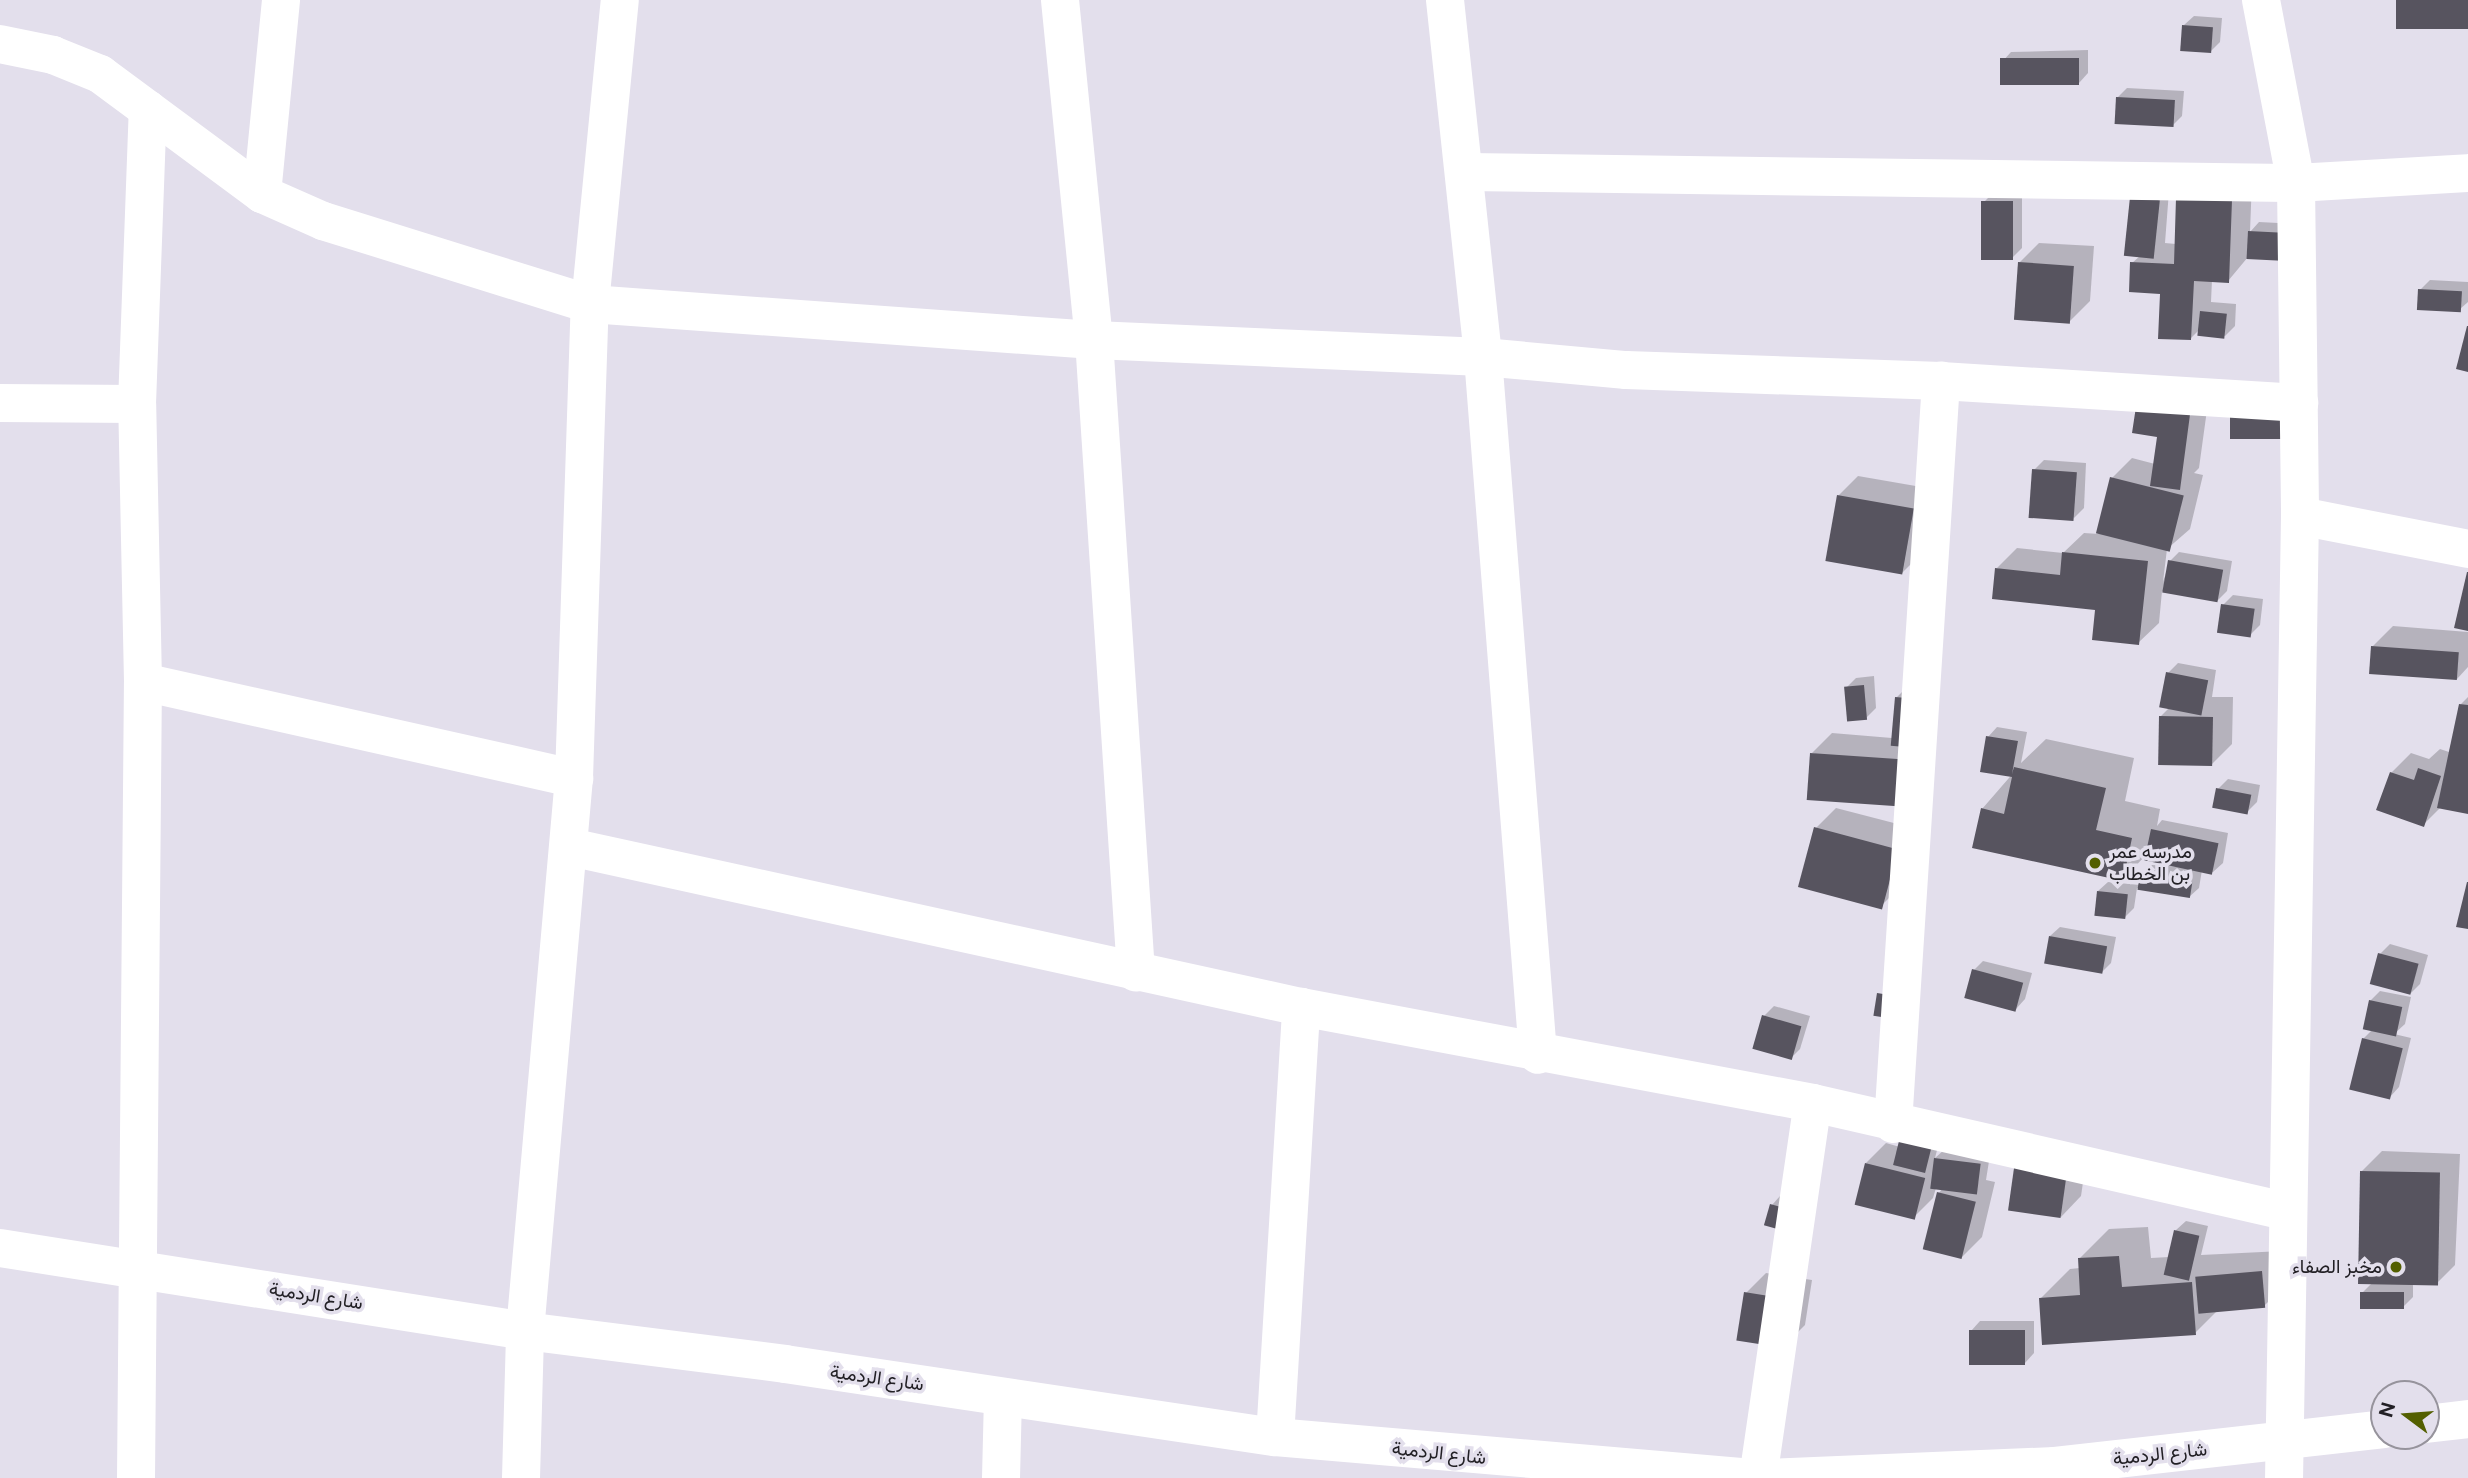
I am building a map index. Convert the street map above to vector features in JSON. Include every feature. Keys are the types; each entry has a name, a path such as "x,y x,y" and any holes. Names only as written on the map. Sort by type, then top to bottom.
{"street":[{"path":"262,194 281,0"},
{"path":"521,1478 525,1331 570,847 590,304 620,0"},
{"path":"1060,0 1094,340 1136,973"},
{"path":"1446,0 1466,172 1483,357 1538,1055"},
{"path":"2261,0 2296,183 2300,516 2285,1211 2284,1478"},
{"path":"0,44 53,55 100,74 262,194 323,221 590,304 1094,340 1483,357 1626,370 1941,382 2299,403"},
{"path":"136,1478 144,682 138,404 148,108"},
{"path":"1466,172 2296,183 2468,173"},
{"path":"1894,1124 1941,382"},
{"path":"0,403 138,404"},
{"path":"2300,516 2468,548"},
{"path":"144,682 574,778"},
{"path":"570,847 1301,1007 1538,1055 1813,1103 1894,1124 2285,1211"},
{"path":"1275,1437 1301,1007"},
{"path":"1758,1478 1813,1103"},
{"name":"شارع الردمية","path":"0,1248 525,1331 1003,1396 1275,1437 1758,1478"},
{"path":"1001,1478 1003,1396"},
{"path":"2440,1422 2468,1419"},
{"name":"شارع الردمية","path":"1768,1478 2055,1466 2370,1431"}],"building":[{"path":"2396,0 2468,0 2468,29 2396,29"},
{"path":"2182,25 2213,27 2211,53 2180,51"},
{"path":"2000,58 2079,58 2079,85 2000,85"},
{"path":"2116,97 2175,100 2174,127 2115,124"},
{"path":"2130,197 2160,200 2154,259 2124,256"},
{"path":"2176,198 2232,200 2229,283 2194,281 2191,340 2158,339 2160,294 2129,292 2130,262 2174,264"},
{"path":"1981,201 2013,201 2013,260 1981,260"},
{"path":"2248,231 2288,233 2286,261 2247,259"},
{"path":"2018,262 2074,266 2070,324 2014,320"},
{"path":"2418,289 2462,291 2461,312 2417,310"},
{"path":"2200,311 2227,314 2224,339 2197,336"},
{"path":"2468,326 2468,372 2456,369"},
{"path":"2137,400 2191,407 2180,490 2150,486 2157,437 2132,433"},
{"path":"2230,409 2282,409 2282,439 2230,439"},
{"path":"2032,469 2077,472 2073,521 2029,518"},
{"path":"2110,477 2184,495 2170,552 2096,533"},
{"path":"1837,495 1914,509 1902,575 1825,561"},
{"path":"2062,552 2148,561 2139,645 2092,640 2095,610 1992,599 1995,568 2060,575"},
{"path":"2168,560 2223,570 2217,602 2162,592"},
{"path":"2468,572 2468,631 2454,628"},
{"path":"2221,604 2255,609 2251,637 2217,633"},
{"path":"2371,646 2459,652 2457,680 2369,674"},
{"path":"2166,672 2208,680 2201,716 2159,707"},
{"path":"1864,685 1867,720 1847,722 1844,687"},
{"path":"1895,697 1930,700 1926,749 1891,746"},
{"path":"2459,704 2468,705 2468,814 2437,808"},
{"path":"2159,716 2213,717 2212,766 2158,765"},
{"path":"1986,736 2018,741 2012,774 2014,767 2106,788 2096,830 2132,838 2123,881 1972,848 1981,808 2004,814 2012,777 1980,772"},
{"path":"1810,753 1912,760 1908,807 1807,800"},
{"path":"2418,768 2441,776 2424,827 2376,810 2390,772 2414,780"},
{"path":"2216,788 2251,795 2248,815 2212,808"},
{"path":"1814,827 1898,850 1882,909 1798,887"},
{"path":"2151,829 2218,843 2212,875 2144,860"},
{"path":"2140,874 2192,882 2190,898 2137,890"},
{"path":"2468,882 2468,929 2456,927"},
{"path":"2097,891 2128,894 2125,919 2094,916"},
{"path":"2049,936 2107,946 2102,974 2044,964"},
{"path":"2378,953 2419,964 2410,995 2370,984"},
{"path":"1972,969 2023,983 2015,1012 1964,998"},
{"path":"1877,993 1907,998 1903,1020 1873,1016"},
{"path":"2369,1000 2402,1007 2396,1036 2363,1029"},
{"path":"1762,1015 1801,1026 1792,1060 1752,1049"},
{"path":"2362,1038 2403,1048 2390,1100 2349,1089"},
{"path":"1902,1129 1934,1137 1925,1173 1893,1165"},
{"path":"1934,1158 1981,1164 1977,1194 1930,1189"},
{"path":"2015,1161 2067,1168 2061,1218 2008,1211"},
{"path":"1865,1163 1925,1178 1915,1220 1855,1205"},
{"path":"2360,1171 2440,1172 2438,1285 2358,1284"},
{"path":"1937,1192 1976,1202 1962,1259 1923,1249"},
{"path":"1770,1204 1801,1213 1795,1234 1764,1225"},
{"path":"2174,1230 2199,1236 2189,1281 2164,1275"},
{"path":"2119,1256 2122,1287 2192,1282 2196,1335 2042,1345 2039,1298 2080,1295 2078,1258"},
{"path":"2262,1271 2265,1308 2198,1314 2195,1277"},
{"path":"1744,1292 1793,1300 1786,1348 1736,1340"},
{"path":"2360,1292 2404,1292 2404,1309 2360,1309"},
{"path":"1969,1330 2025,1330 2025,1365 1969,1365"}],"place":[{"name":"مدرسه عمر بن الخطاب","path":"2095,863"},
{"name":"مخبز الصفاء","path":"2396,1267"}]}
